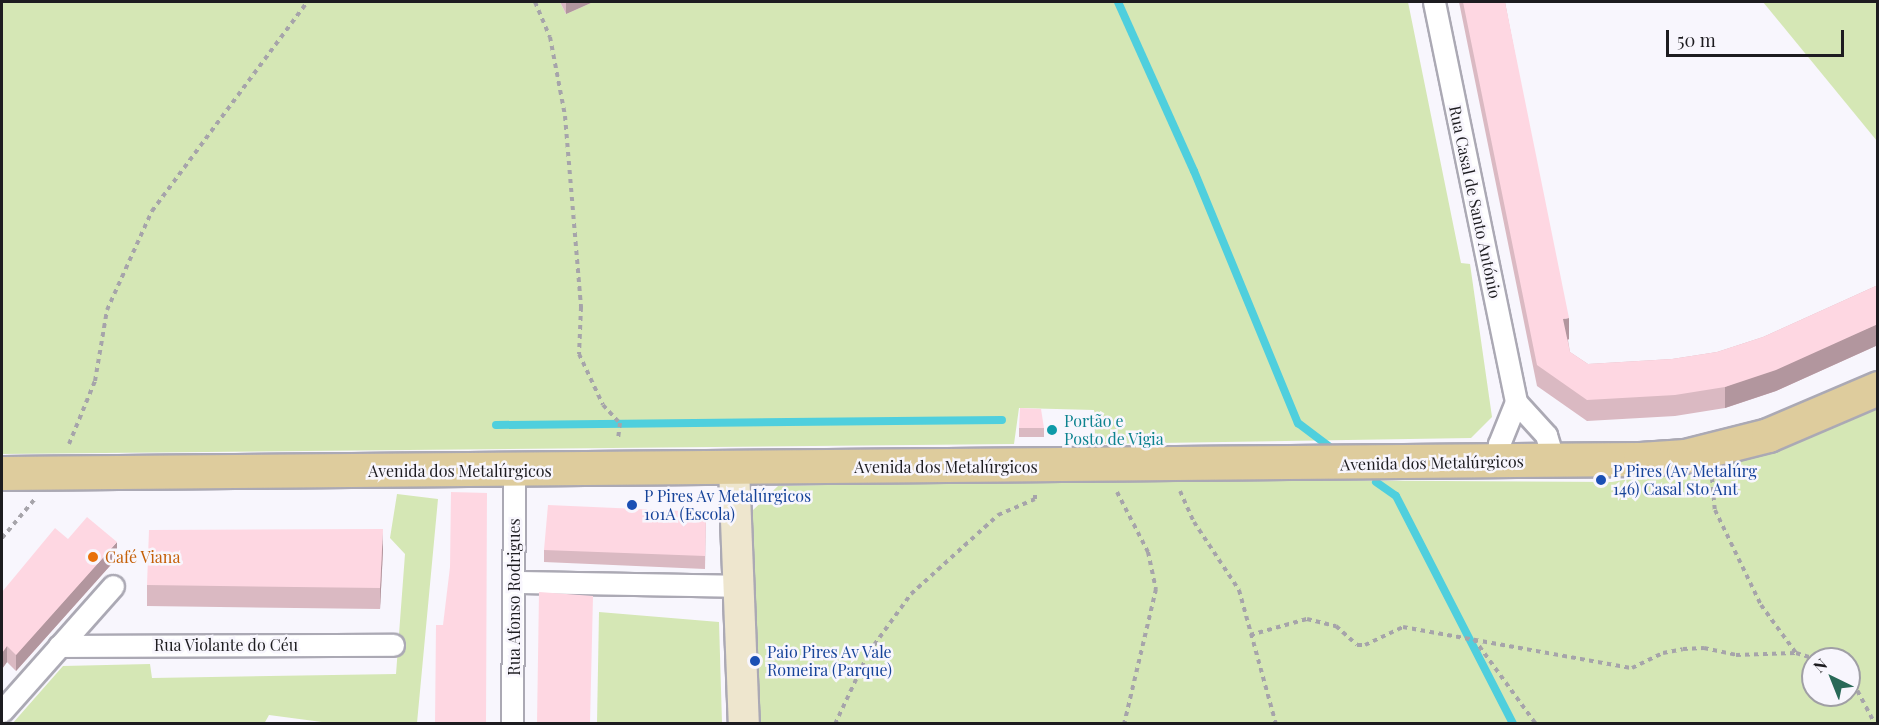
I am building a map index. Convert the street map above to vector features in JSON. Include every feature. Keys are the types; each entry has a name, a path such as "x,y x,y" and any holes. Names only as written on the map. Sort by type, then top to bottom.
{"main road":[{"name":"Avenida dos Metalúrgicos","path":"2,473 1168,466 1640,459 1709,451 1768,435 1878,388"}],"street":[{"name":"Rua Casal de Santo António","path":"1434,2 1516,402"},
{"path":"1497,462 1499,444 1516,402 1546,435 1554,461"},
{"path":"734,468 744,723"},
{"name":"Rua Afonso Rodrigues","path":"512,723 516,582 514,471"},
{"path":"516,582 738,586"},
{"path":"2,711 113,586"},
{"name":"Rua Violante do Céu","path":"59,646 393,645"}],"path":[{"path":"2,538 57,473 95,381 107,310 152,211 307,2"},
{"path":"534,2 550,37 564,116 581,307 579,354 603,405 620,423 617,443"},
{"path":"1709,451 1715,510 1761,605 1796,653"},
{"path":"1106,466 1148,552 1156,589 1124,723"},
{"path":"1168,466 1194,522 1239,590 1275,723"},
{"path":"835,723 868,652 911,594 999,515 1035,499 1035,467"},
{"path":"1250,635 1307,619 1336,626 1357,645 1365,645 1403,627 1473,638 1602,665 1632,668 1663,653 1683,649 1704,648 1737,655 1801,654"},
{"path":"1473,638 1536,723"},
{"path":"1861,697 1875,723"}],"green space":[{"path":"2,2 560,2 566,14 593,2 1408,2 1461,263 1470,264 1492,417 1471,438 1095,444 1094,410 1019,408 1014,444 2,454"},
{"path":"1763,2 1877,2 1877,141"},
{"path":"1877,403 1877,723 759,723 750,513 778,486 1104,479 1612,482 1739,459"},
{"path":"397,494 438,499 417,723 337,724 269,715 264,724 12,724 63,666 150,664 152,678 396,674 405,554 390,538"},
{"path":"599,612 719,622 722,723 597,723"}],"building":[{"path":"1463,2 1505,2 1569,318 1563,319 1570,352 1588,364 1672,359 1717,352 1763,337 1878,285 1878,324 1776,370 1725,387 1675,395 1587,400 1537,365"},
{"path":"1020,408 1041,409 1044,428 1019,428"},
{"path":"451,492 487,493 486,723 435,723 436,625 443,625 450,567"},
{"path":"548,505 706,512 705,556 544,550"},
{"path":"87,517 117,542 16,655 7,646 2,653 2,592 55,528 68,539"},
{"path":"383,529 380,588 147,585 149,530"},
{"path":"539,592 593,596 590,723 537,723"}],"waterway":[{"path":"1118,2 1194,171 1298,423 1329,446"},
{"path":"496,425 1002,420"},
{"path":"1376,482 1396,496 1513,724"}],"place":[{"name":"Portão e Posto de Vigia","path":"1052,430"},
{"name":"P Pires (Av Metalúrg 146) Casal Sto Ant","path":"1601,480"},
{"name":"P Pires Av Metalúrgicos 101A (Escola)","path":"632,505"},
{"name":"Café Viana","path":"93,557"},
{"name":"Paio Pires Av Vale Romeira (Parque)","path":"755,661"}]}
